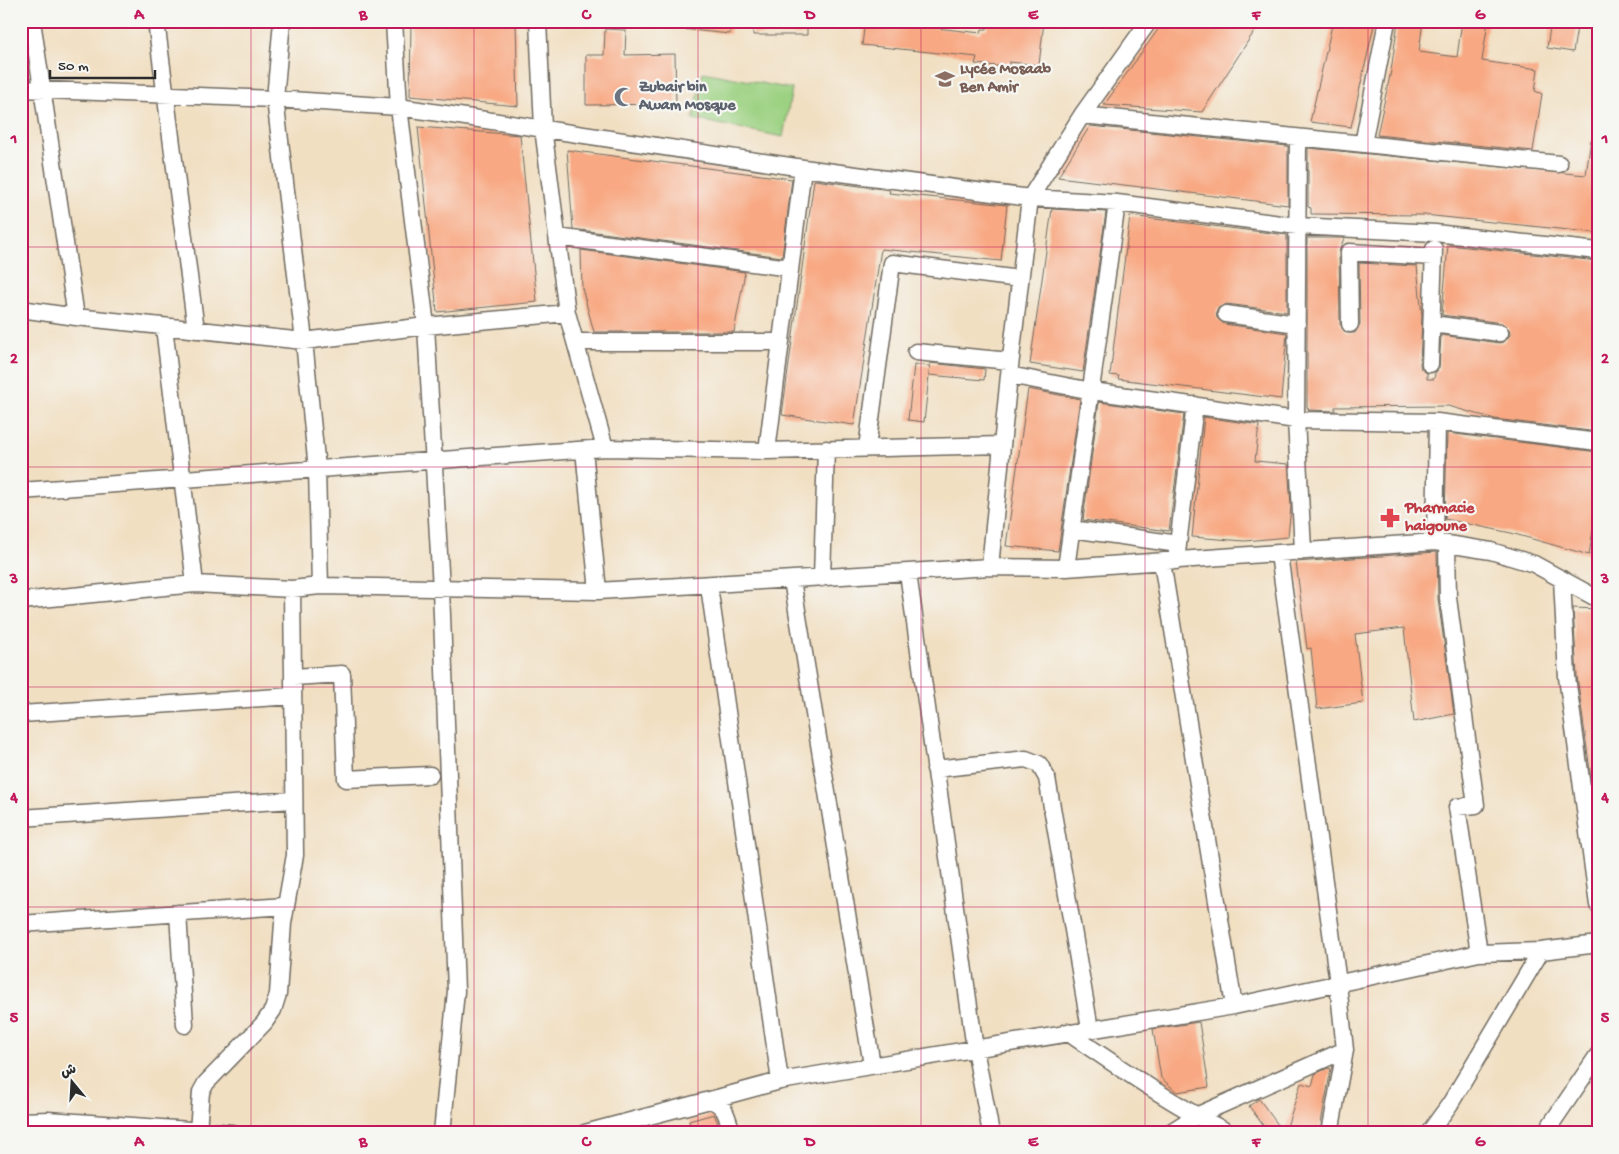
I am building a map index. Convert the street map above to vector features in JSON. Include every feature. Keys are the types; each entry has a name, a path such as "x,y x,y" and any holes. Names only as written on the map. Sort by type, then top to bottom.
{"street":[{"path":"32,21 76,317"},
{"path":"156,21 164,95 196,330"},
{"path":"282,21 275,99 304,341 317,469 320,586"},
{"path":"394,21 398,107 426,326 441,589 456,991 442,1133"},
{"path":"538,21 543,128 567,313 605,448"},
{"path":"990,568 1009,368 1030,198 1082,115 1149,21"},
{"path":"1363,144 1387,21"},
{"path":"21,89 275,99 398,107 802,168 1030,198 1117,204 1297,226 1435,233 1598,251"},
{"path":"1082,115 1298,139 1559,164"},
{"path":"1298,139 1296,420 1303,550"},
{"path":"767,451 802,168"},
{"path":"1066,568 1117,204"},
{"path":"1430,364 1435,233"},
{"path":"557,237 790,268"},
{"path":"1350,324 1348,252 1434,258"},
{"path":"867,448 892,263 1020,279"},
{"path":"21,309 164,327 304,341 426,326 567,313"},
{"path":"1226,314 1297,324"},
{"path":"1432,324 1500,333"},
{"path":"164,327 184,479 195,584"},
{"path":"575,342 781,342"},
{"path":"916,352 1009,368 1092,391 1296,420 1437,422 1598,442"},
{"path":"1195,405 1178,544 1169,561 1234,1006"},
{"path":"1437,422 1441,543 1476,805 1457,807 1479,953"},
{"path":"21,491 605,448 767,451 1002,445"},
{"path":"822,578 826,449"},
{"path":"584,450 598,591"},
{"path":"1072,529 1178,544"},
{"path":"21,601 195,584 292,589 320,586 598,591 709,586 990,568 1066,568 1279,554 1303,550 1441,543 1491,552 1534,564 1598,599"},
{"path":"1279,554 1338,983 1345,1050 1330,1133"},
{"path":"908,573 975,1049 991,1133"},
{"path":"1562,579 1567,677 1598,905"},
{"path":"792,580 872,1065"},
{"path":"709,586 780,1081"},
{"path":"198,1131 201,1092 206,1083 264,1023 273,1010 278,994 286,906 295,855 292,589"},
{"path":"293,677 342,674 346,779 430,775"},
{"path":"21,714 293,696"},
{"path":"935,769 1026,759 1039,764 1047,778 1090,1028"},
{"path":"21,818 293,800"},
{"path":"21,924 286,906"},
{"path":"178,913 185,1025"},
{"path":"585,1133 780,1081 1090,1028 1234,1006 1479,953 1541,950 1598,944"},
{"path":"1429,1133 1450,1104 1541,950"},
{"path":"1068,1032 1138,1081 1196,1116 1229,1133"},
{"path":"1170,1133 1196,1116 1345,1050"},
{"path":"1545,1133 1598,1055"},
{"path":"710,1100 718,1102 725,1109 732,1133"},
{"path":"21,1121 48,1120 171,1131 232,1133"}],"green space":[{"path":"703,72 792,89 783,137 693,119"}],"building":[{"path":"411,21 516,21 518,106 410,96"},
{"path":"681,21 731,21 730,34 681,29"},
{"path":"753,21 807,21 807,35 753,35"},
{"path":"865,21 900,21 900,24 981,33 982,29 987,29 988,21 1044,21 1039,65 1009,62 1009,67 975,64 977,57 862,45"},
{"path":"1164,21 1261,21 1202,112 1104,105"},
{"path":"1333,21 1375,21 1351,127 1310,122"},
{"path":"1398,21 1423,21 1419,52 1457,57 1462,21 1488,21 1482,61 1538,69 1535,91 1542,94 1533,151 1377,135 1391,71"},
{"path":"1551,21 1578,21 1573,52 1547,48"},
{"path":"605,29 626,30 625,55 675,54 676,104 586,105 586,55 604,55"},
{"path":"1090,126 1288,146 1288,205 1058,177"},
{"path":"418,127 520,135 537,302 437,312"},
{"path":"1591,140 1598,141 1598,233 1424,215 1311,214 1311,208 1308,207 1308,148 1586,175"},
{"path":"567,150 792,179 782,257 573,229"},
{"path":"814,180 890,190 889,193 1007,205 1001,261 881,249 854,425 782,415"},
{"path":"1052,209 1106,212 1083,372 1030,364"},
{"path":"1130,216 1287,235 1287,312 1227,304 1218,308 1216,313 1217,318 1224,324 1287,333 1281,399 1118,379 1119,376 1110,375"},
{"path":"1307,238 1344,238 1339,252 1340,324 1346,333 1355,333 1360,324 1359,263 1417,266 1422,316 1420,364 1421,369 1427,373 1427,379 1434,379 1435,373 1439,369 1441,335 1499,343 1504,342 1510,335 1509,329 1502,323 1442,315 1448,245 1598,261 1598,432 1495,419 1448,406 1335,407 1335,411 1309,410 1307,407"},
{"path":"581,250 745,272 734,332 594,332 582,288"},
{"path":"930,363 985,369 984,380 929,375"},
{"path":"914,365 930,366 924,422 908,420"},
{"path":"1028,389 1080,399 1058,551 1006,546"},
{"path":"1099,402 1184,414 1169,531 1083,520"},
{"path":"1204,417 1259,425 1255,461 1288,464 1291,506 1288,537 1245,541 1192,537"},
{"path":"1447,433 1598,452 1598,499 1589,555 1511,533 1445,519"},
{"path":"1437,552 1438,599 1454,714 1414,722 1404,628 1355,634 1363,703 1317,709 1311,648 1307,649 1296,562"},
{"path":"1573,608 1598,609 1598,813 1596,814 1577,676"},
{"path":"1199,1022 1209,1087 1177,1092 1161,1078 1153,1029"},
{"path":"1328,1068 1331,1069 1319,1133 1285,1133 1301,1083 1312,1086 1315,1074"},
{"path":"1259,1099 1284,1133 1270,1133 1262,1124 1249,1106"},
{"path":"714,1114 722,1133 692,1133 689,1121"}],"place":[{"name":"Lycée Mosaab Ben Amir","path":"945,79"},
{"name":"Zubair bin Awam Mosque","path":"624,97"},
{"name":"Pharmacie haigoune","path":"1390,518"}]}
